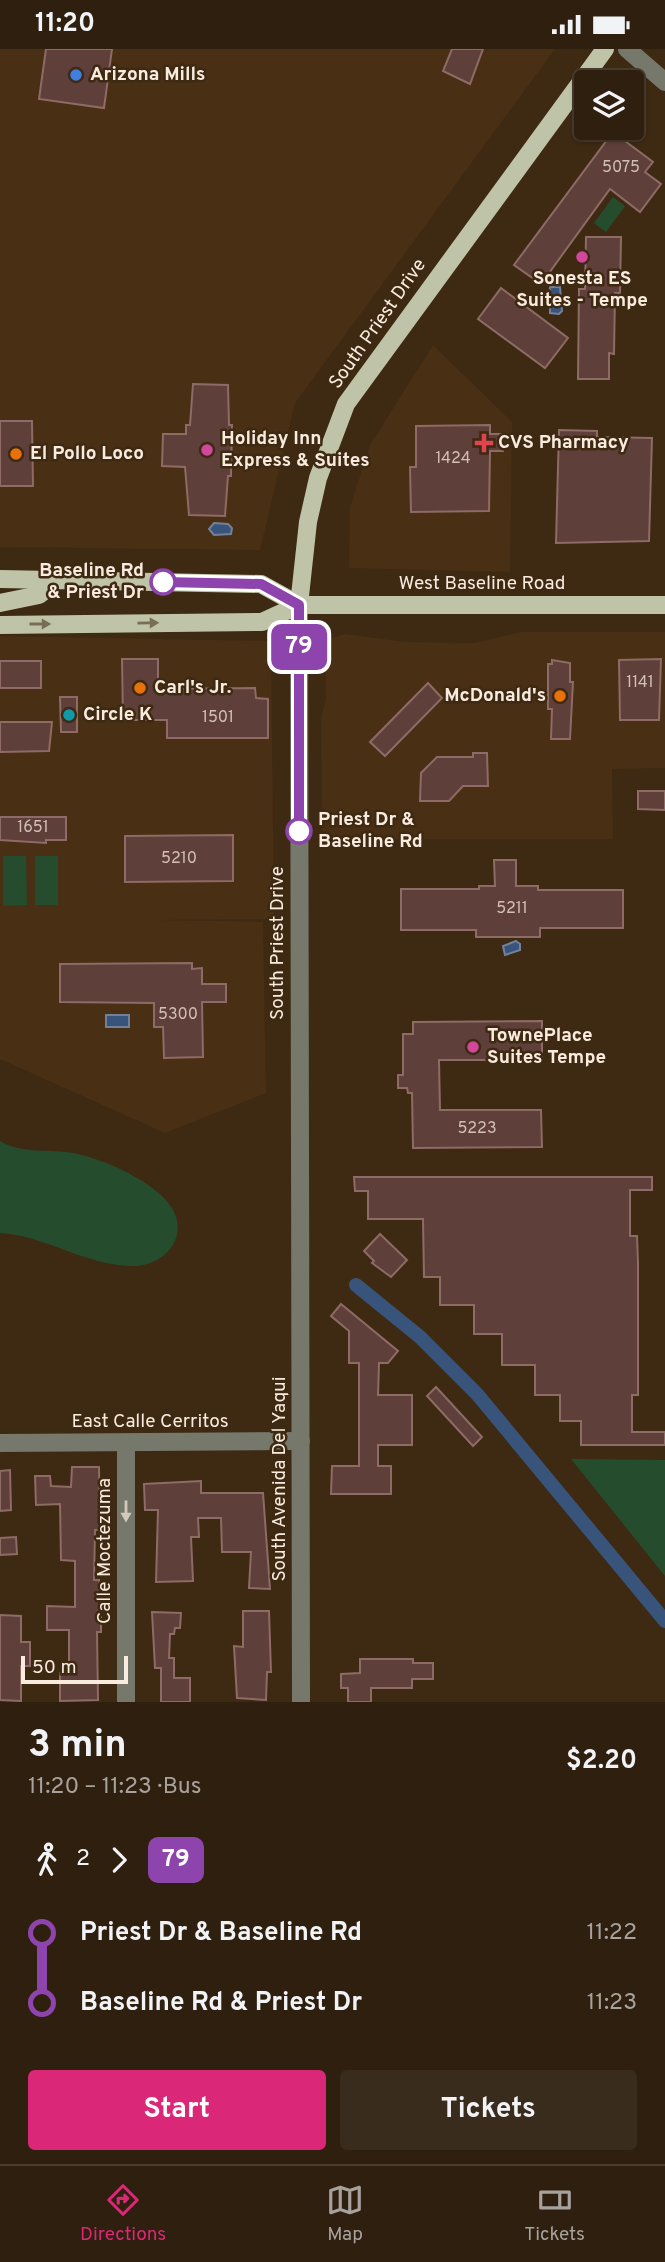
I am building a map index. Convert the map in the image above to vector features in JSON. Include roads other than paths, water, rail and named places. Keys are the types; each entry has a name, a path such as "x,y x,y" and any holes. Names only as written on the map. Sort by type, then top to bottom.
{"main road":[{"name":"South Priest Drive","path":"299,605 308,522 318,478 346,404 604,49"},
{"name":"West Baseline Road","path":"0,579 261,584 299,605"},
{"path":"0,603 39,595 58,580"},
{"name":"West Baseline Road","path":"0,625 261,622 299,605 665,605"}],"street":[{"path":"626,49 665,82"},
{"name":"South Priest Drive","path":"299,605 300,1257"},
{"name":"South Avenida Del Yaqui","path":"300,1257 301,1702"},
{"name":"East Calle Cerritos","path":"0,1443 301,1441"},
{"name":"Calle Moctezuma","path":"126,1443 126,1702"}],"water":[{"path":"550,287 560,287 562,311 559,314 550,313"},
{"path":"214,523 228,524 232,528 231,534 214,535 209,529"},
{"path":"516,941 520,944 520,950 505,955 503,946"},
{"path":"106,1015 129,1015 129,1027 106,1027"}],"waterway":[{"path":"356,1285 420,1337 477,1394 665,1621"}],"place":[{"name":"Arizona Mills","path":"76,75"},
{"name":"Sonesta ES Suites - Tempe","path":"582,257"},
{"name":"CVS Pharmacy","path":"484,443"},
{"name":"Holiday Inn Express & Suites","path":"207,450"},
{"name":"El Pollo Loco","path":"16,454"},
{"name":"Baseline Rd & Priest Dr","path":"163,582"},
{"name":"Carl's Jr.","path":"140,688"},
{"name":"McDonald's","path":"560,696"},
{"name":"Circle K","path":"69,715"},
{"name":"Priest Dr & Baseline Rd","path":"299,831"},
{"name":"TownePlace Suites Tempe","path":"473,1047"}]}
